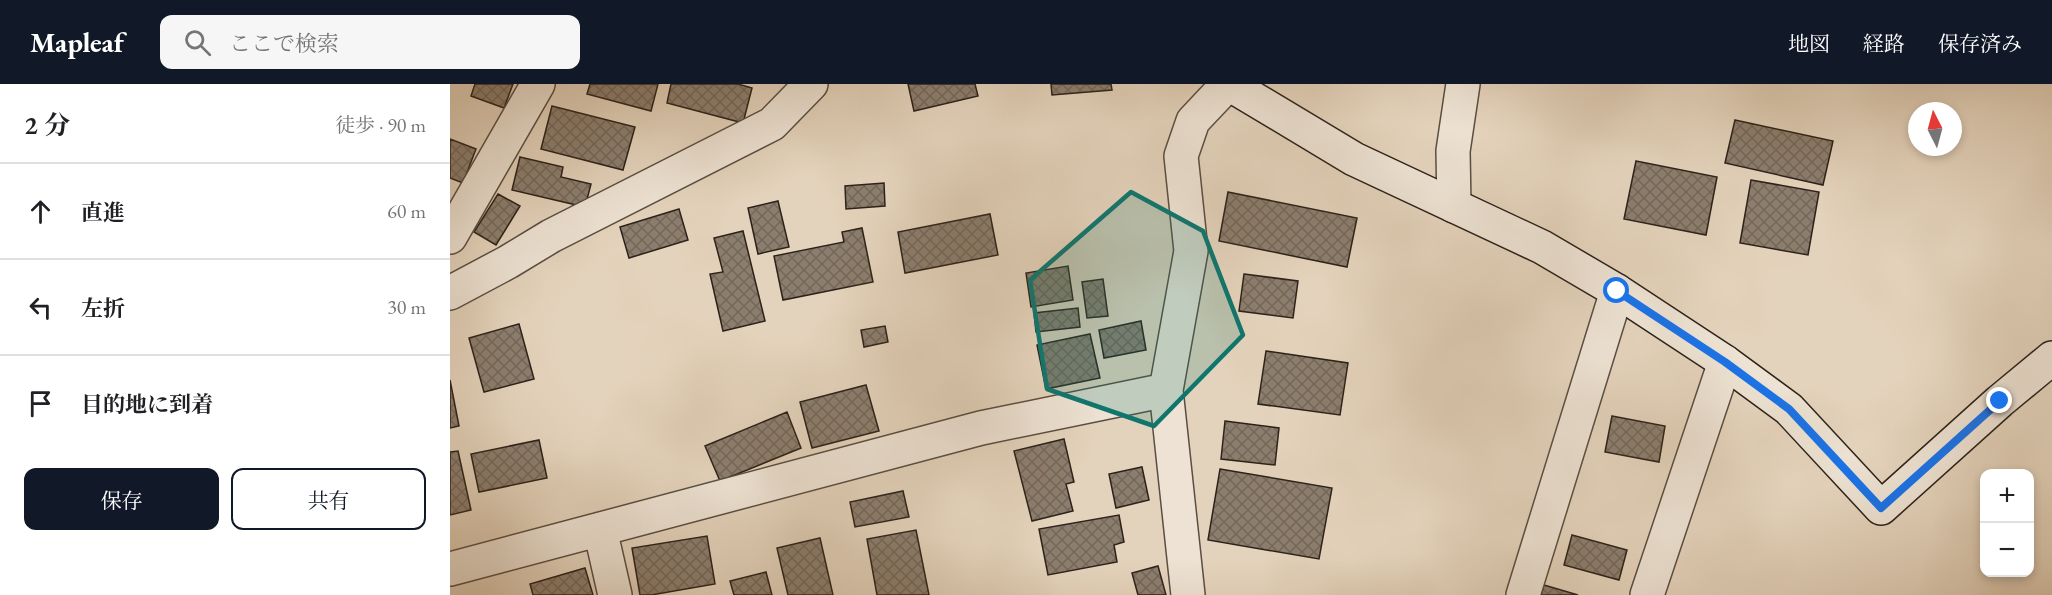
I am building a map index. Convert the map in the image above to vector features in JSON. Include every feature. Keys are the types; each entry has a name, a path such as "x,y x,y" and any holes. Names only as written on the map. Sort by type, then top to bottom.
{"street":[{"path":"450,237 538,84"},
{"path":"450,293 551,236 772,124 811,84"},
{"path":"1188,595 1166,390 1191,251 1181,156 1193,121 1228,84 1354,159 1542,248 1617,291 1725,362 1789,409 1881,508 2052,357"},
{"path":"1454,206 1453,151 1463,84"},
{"path":"1523,595 1617,291"},
{"path":"1647,595 1725,362"},
{"path":"450,569 981,428 1166,390"},
{"path":"600,529 615,595"}],"highlighted area":[{"path":"1131,192 1203,231 1243,335 1154,426 1047,389 1030,280"}],"building":[{"path":"475,84 513,84 504,108 471,96"},
{"path":"590,84 658,84 651,111 587,94"},
{"path":"671,84 738,84 752,88 743,123 667,103"},
{"path":"908,84 975,84 978,96 914,111"},
{"path":"1051,84 1111,84 1112,90 1052,95"},
{"path":"552,106 635,127 623,170 541,149"},
{"path":"1735,120 1833,141 1823,185 1725,163"},
{"path":"450,139 476,149 463,183 450,178"},
{"path":"520,157 563,167 561,177 591,184 585,207 512,190"},
{"path":"1636,161 1717,177 1706,235 1624,219"},
{"path":"1751,180 1819,192 1808,255 1740,243"},
{"path":"884,183 885,206 846,209 845,186"},
{"path":"1228,192 1357,218 1347,267 1219,241"},
{"path":"498,194 520,206 496,245 474,232"},
{"path":"778,201 789,247 758,254 748,208"},
{"path":"679,209 688,240 629,258 620,227"},
{"path":"990,214 998,255 905,273 898,232"},
{"path":"862,228 873,282 783,300 774,256 844,242 842,232"},
{"path":"743,231 765,321 723,331 710,274 723,272 714,238"},
{"path":"1068,266 1073,300 1031,307 1026,273"},
{"path":"1244,274 1298,281 1293,318 1239,311"},
{"path":"1103,279 1108,316 1087,318 1082,282"},
{"path":"1078,308 1080,327 1036,332 1034,313"},
{"path":"1141,321 1146,350 1104,358 1099,330"},
{"path":"519,324 534,379 484,392 469,338"},
{"path":"885,326 888,342 864,347 861,330"},
{"path":"1090,334 1100,378 1046,389 1037,345"},
{"path":"1266,351 1348,363 1340,415 1258,404"},
{"path":"450,380 459,426 450,428"},
{"path":"866,385 879,431 812,448 800,402"},
{"path":"787,412 801,448 720,481 705,446"},
{"path":"1612,416 1665,426 1659,462 1605,452"},
{"path":"1225,421 1279,428 1275,465 1221,459"},
{"path":"1064,439 1074,482 1066,484 1073,511 1032,521 1014,451"},
{"path":"539,440 547,478 479,492 471,454"},
{"path":"458,451 471,510 450,515 450,452"},
{"path":"1142,467 1149,500 1116,508 1109,474"},
{"path":"1220,469 1332,488 1319,559 1208,540"},
{"path":"903,491 909,517 855,527 850,502"},
{"path":"1119,515 1124,542 1114,545 1117,562 1048,575 1039,529"},
{"path":"916,530 929,595 877,595 867,539"},
{"path":"1572,535 1627,550 1619,580 1564,565"},
{"path":"707,536 715,584 640,595 632,548"},
{"path":"820,538 833,595 788,595 777,548"},
{"path":"1158,566 1166,595 1138,595 1132,573"},
{"path":"585,568 593,595 533,595 530,584"},
{"path":"766,572 772,595 734,595 730,581"},
{"path":"1544,585 1578,595 1541,595"}],"route":[{"path":"1617,291 1725,362 1789,409 1881,508 2000,401"}]}
